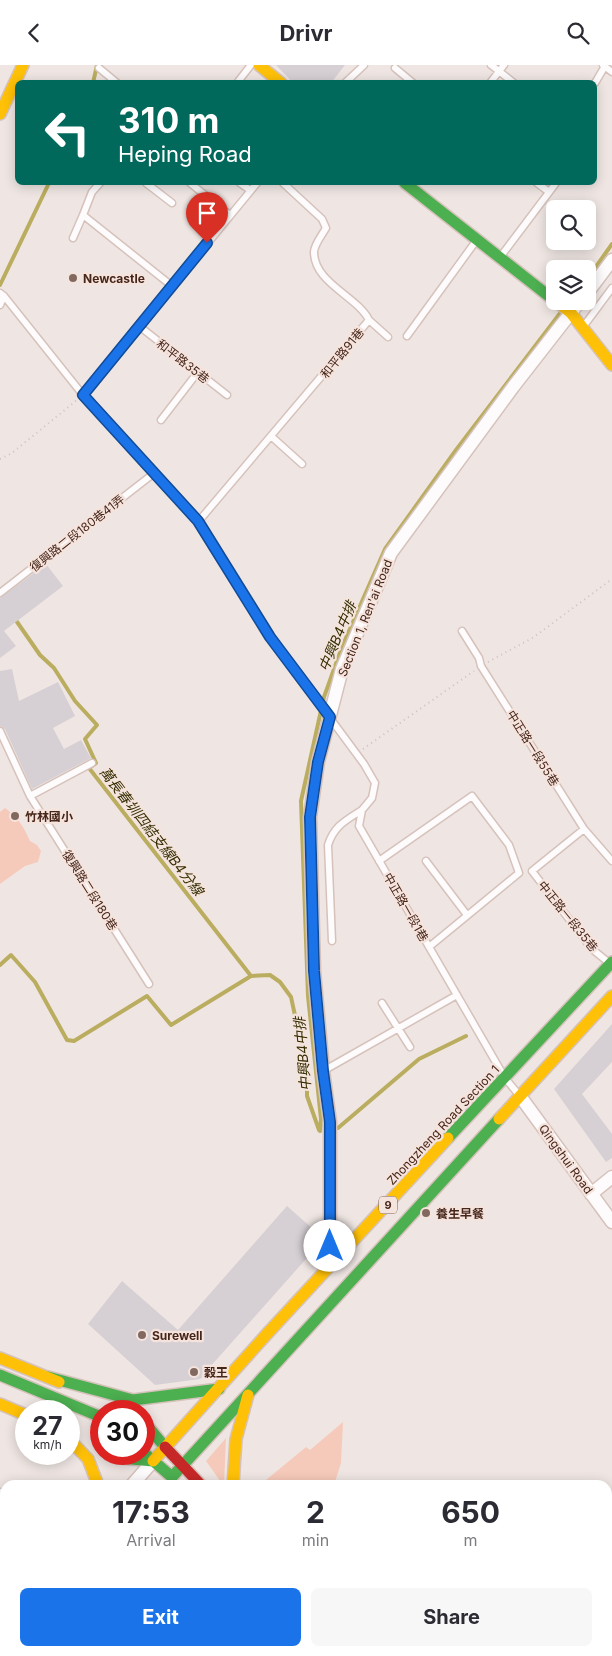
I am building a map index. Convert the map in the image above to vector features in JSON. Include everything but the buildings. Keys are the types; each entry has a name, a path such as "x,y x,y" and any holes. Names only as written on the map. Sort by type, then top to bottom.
{"main road":[{"path":"16,80 23,65"},
{"path":"259,65 277,80"},
{"path":"0,114 15,82"},
{"path":"408,185 546,294"},
{"path":"567,310 612,365"},
{"name":"Zhongzheng Road Section 1","path":"155,1453 165,1447 330,1264 394,1199 612,964"},
{"name":"9","path":"173,1480 183,1465 612,996"},
{"path":"0,1357 99,1400"},
{"path":"0,1375 90,1412"},
{"path":"48,1377 133,1400 218,1389"},
{"path":"0,1386 34,1400"},
{"path":"232,1480 238,1428 248,1394"},
{"path":"0,1404 15,1410"},
{"path":"155,1435 196,1480"},
{"path":"155,1442 165,1447"},
{"path":"80,1450 86,1456 96,1474 97,1480"},
{"name":"9","path":"155,1464 170,1480"}],"street":[{"path":"596,281 612,260"},
{"name":"Section 1, Ren'ai Road","path":"330,1264 330,1122 323,1071 314,971 310,817 318,762 342,669 391,553 513,387 573,310"},
{"name":"Qingshui Road","path":"520,1096 612,1222"},
{"path":"591,1194 612,1177"},
{"path":"135,1480 143,1465"}],"lane":[{"path":"238,80 251,65"},
{"path":"348,80 364,65"},
{"path":"491,65 510,80"},
{"path":"492,80 504,65"},
{"path":"597,80 604,66 612,72"},
{"path":"99,68 113,80"},
{"path":"395,68 409,80"},
{"path":"74,238 92,193 98,185"},
{"path":"149,185 172,203"},
{"path":"192,185 230,215"},
{"path":"242,185 250,191"},
{"path":"83,395 255,185"},
{"name":"和平路91巷","path":"198,521 272,437 369,320 364,309 327,279 316,263 314,251 326,228 322,219 285,185"},
{"path":"540,185 549,192"},
{"path":"500,258 554,185"},
{"path":"83,215 172,286"},
{"path":"407,336 477,240"},
{"path":"583,328 612,288"},
{"path":"0,305 2,295"},
{"path":"2,295 83,395 153,474 198,521 270,637 364,764 375,783 372,798 362,811 339,824 332,832 328,845 332,941"},
{"path":"369,320 388,337"},
{"name":"和平路35巷","path":"139,326 227,395"},
{"path":"160,420 198,372"},
{"path":"272,437 302,463"},
{"name":"復興路二段180巷41弄","path":"0,593 153,474"},
{"name":"中正路一段55巷","path":"462,631 479,658 481,666 584,829 612,861"},
{"name":"復興路二段180巷","path":"0,731 30,796 149,984"},
{"path":"30,796 92,763"},
{"path":"379,861 472,796 509,845 519,873 429,947"},
{"name":"中正路一段1巷","path":"362,811 359,826 505,1078 520,1096"},
{"name":"中正路一段35巷","path":"584,829 532,871 592,949 612,964"},
{"path":"426,861 467,915"},
{"path":"323,1071 457,995"},
{"path":"382,1003 410,1047"}],"path":[{"path":"0,459 12,453 66,412 83,395"}],"shaded area":[{"path":"5,808 17,819 30,841 37,845 41,851 38,862 25,866 0,884 0,812"},
{"path":"343,1422 341,1463 336,1480 266,1480 306,1447 310,1450"},
{"path":"226,1438 224,1480 219,1480 206,1461"}],"waterway":[{"name":"萬長春圳四結支線B4分線","path":"94,80 97,65"},
{"name":"萬長春圳四結支線B4分線","path":"0,285 48,185"},
{"name":"中興B4中排","path":"596,267 612,244"},
{"name":"中興B4中排","path":"320,1131 321,1119 308,996 301,801 324,697 342,647 385,549 456,450 561,312"},
{"name":"萬長春圳四結支線B4分線","path":"15,619 40,655 54,668 75,701 97,725 85,739 96,763 89,768 251,976"},
{"path":"0,965 11,955 35,982 67,1040 74,1041 147,996 171,1025 251,976 270,975 280,982 291,997 307,1071 307,1096 319,1130"},
{"path":"338,1128 419,1059 466,1036"}],"traffic: fast":[{"path":"408,185 546,294"},
{"path":"448,1138 612,962"},
{"path":"155,1462 172,1477 499,1119"},
{"path":"0,1375 90,1412"},
{"path":"48,1377 133,1400 219,1389"},
{"path":"155,1435 165,1447"}],"traffic: slow":[{"path":"16,80 23,65"},
{"path":"259,65 277,80"},
{"path":"0,114 15,82"},
{"path":"567,310 612,365"},
{"path":"499,1119 612,996"},
{"path":"155,1459 266,1335 448,1138"},
{"path":"0,1358 59,1382"},
{"path":"233,1480 236,1439 248,1395"},
{"path":"0,1404 15,1410"},
{"path":"80,1451 88,1459 96,1480"}],"traffic: jam":[{"path":"165,1447 196,1480"}],"place":[{"name":"Newcastle","path":"73,278"},
{"name":"竹林國小","path":"15,816"},
{"name":"養生早餐","path":"426,1213"},
{"name":"Surewell","path":"142,1335"},
{"name":"穀王","path":"194,1372"}],"route":[{"path":"207,243 83,395 153,474 198,521 270,637 330,717 318,762 310,817 314,971 323,1071 330,1122 330,1246"}]}
